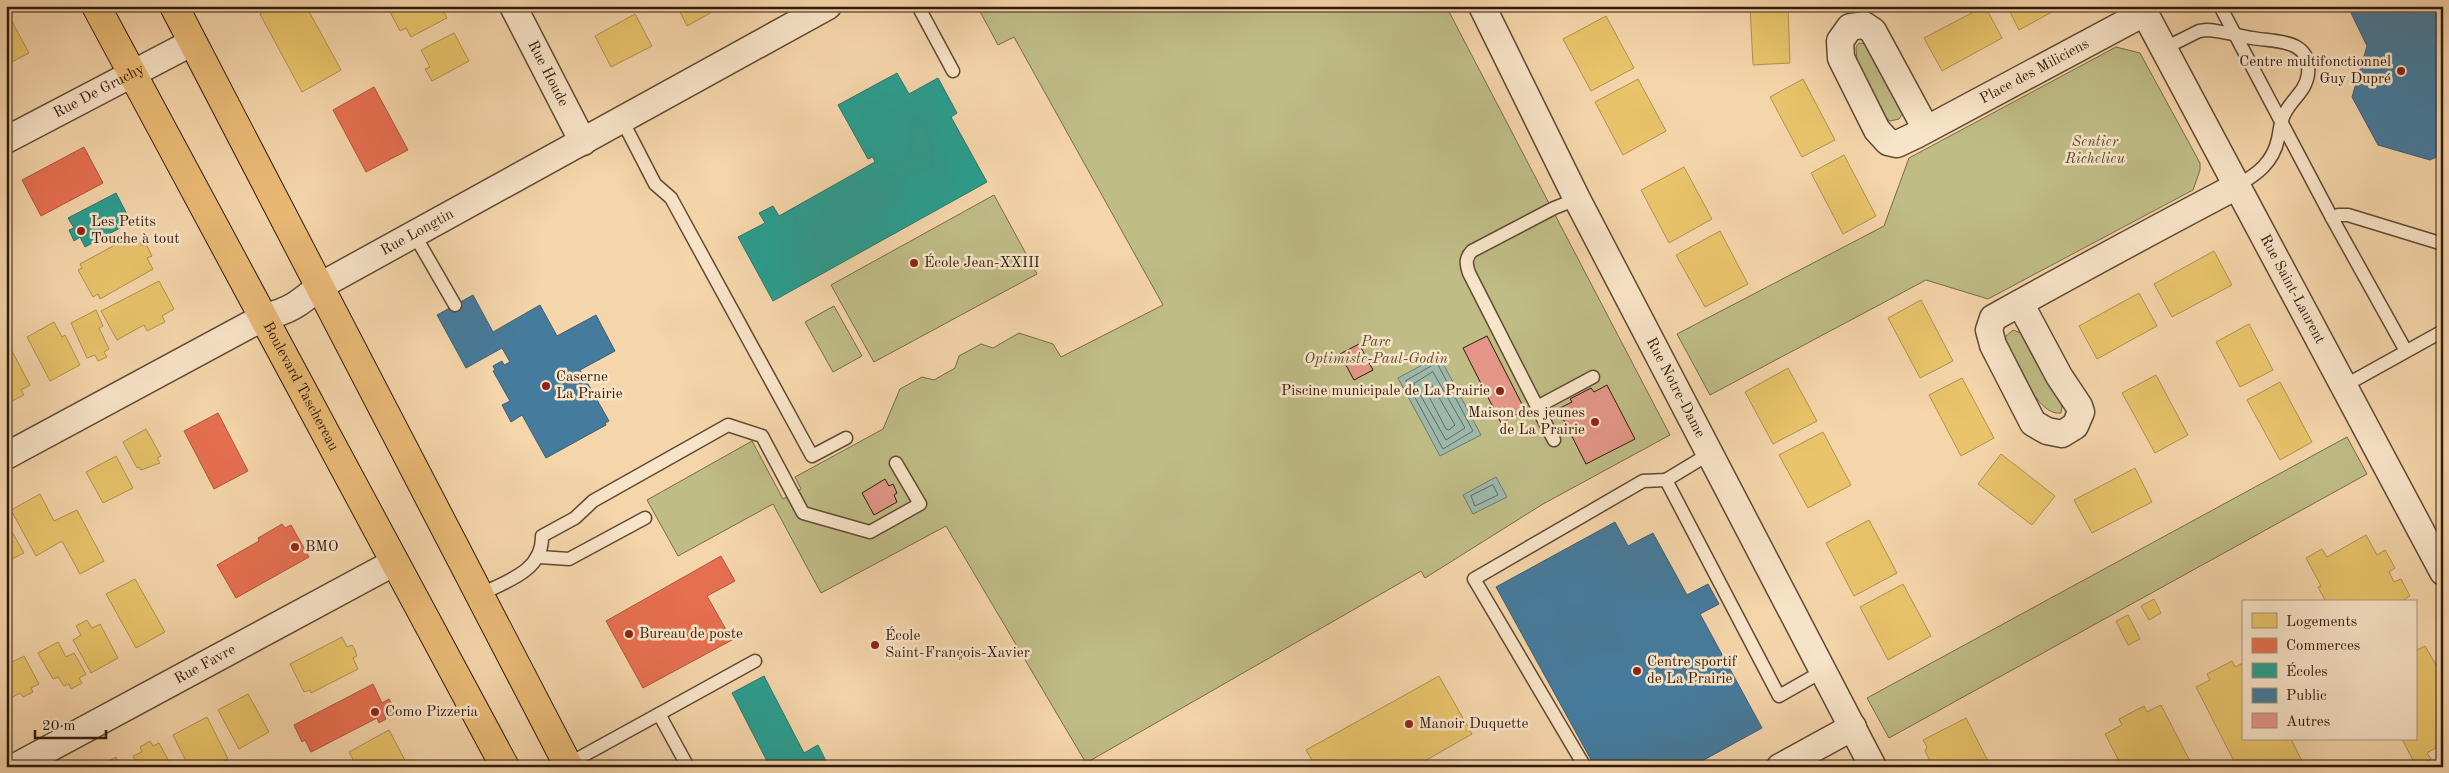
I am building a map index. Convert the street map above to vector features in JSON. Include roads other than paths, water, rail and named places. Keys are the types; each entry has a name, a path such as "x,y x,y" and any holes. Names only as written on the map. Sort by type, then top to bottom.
{"main road":[{"name":"Boulevard Taschereau","path":"96,6 505,767"},
{"path":"174,6 568,765"}],"street":[{"name":"Rue Houde","path":"513,6 583,142"},
{"name":"Rue Longtin","path":"6,456 264,316 285,312 303,302 320,286 828,6"},
{"name":"Rue Notre-Dame","path":"1482,6 1577,199 1873,767"},
{"name":"Rue Saint-Laurent","path":"2142,10 2443,572"},
{"name":"Place des Miliciens","path":"1926,129 2142,10"},
{"name":"Rue De Gruchy","path":"6,140 193,42"},
{"path":"2020,303 2059,376 2079,406 2080,412 2075,426 2062,434 2047,431 2033,423 1992,345 1989,330 1993,318 2020,303 2237,186"},
{"name":"Rue Favre","path":"15,767 395,562"},
{"path":"1780,767 1853,727"}],"lane":[{"path":"918,6 953,71"},
{"path":"2220,6 2282,120 2332,218 2406,351"},
{"path":"2163,49 2199,31 2215,30 2292,43 2304,57 2308,65 2306,84 2285,112 2276,148 2266,165 2253,177 2237,186"},
{"path":"622,120 655,184 670,198 812,456 846,438"},
{"path":"1554,440 1469,273 1466,263 1467,256 1472,251 1554,208 1577,199"},
{"path":"2332,218 2338,215 2348,215 2443,244"},
{"path":"414,234 455,305"},
{"path":"2344,386 2443,331"},
{"path":"1537,407 1593,377"},
{"path":"540,557 542,536 575,518 593,501 728,425 762,436 804,513 870,532 920,504 896,463"},
{"path":"1585,767 1474,579 1643,481 1666,480 1709,454"},
{"path":"1666,480 1779,696 1823,671"},
{"path":"479,595 516,577 540,557 569,559 645,518"},
{"path":"568,765 755,661"},
{"path":"659,714 688,767"}],"water":[{"path":"1439,356 1481,435 1440,456 1398,378"},
{"path":"1496,477 1507,497 1473,514 1463,495"}],"place":[{"name":"Centre multifonctionnel Guy Dupré","path":"2401,71"},
{"name":"Les Petits Touche à tout","path":"81,231"},
{"name":"École Jean-XXIII","path":"914,263"},
{"name":"Caserne La Prairie","path":"546,386"},
{"name":"Piscine municipale de La Prairie","path":"1500,391"},
{"name":"Maison des jeunes de La Prairie","path":"1595,422"},
{"name":"BMO","path":"295,547"},
{"name":"Bureau de poste","path":"629,634"},
{"name":"École Saint-François-Xavier","path":"875,645"},
{"name":"Centre sportif de La Prairie","path":"1637,671"},
{"name":"Como Pizzeria","path":"375,712"},
{"name":"Manoir Duquette","path":"1409,724"}],"park label":[{"name":"Sentier Richelieu","path":"2095,150"},
{"name":"Parc Optimiste-Paul-Godin","path":"1376,350"}]}
